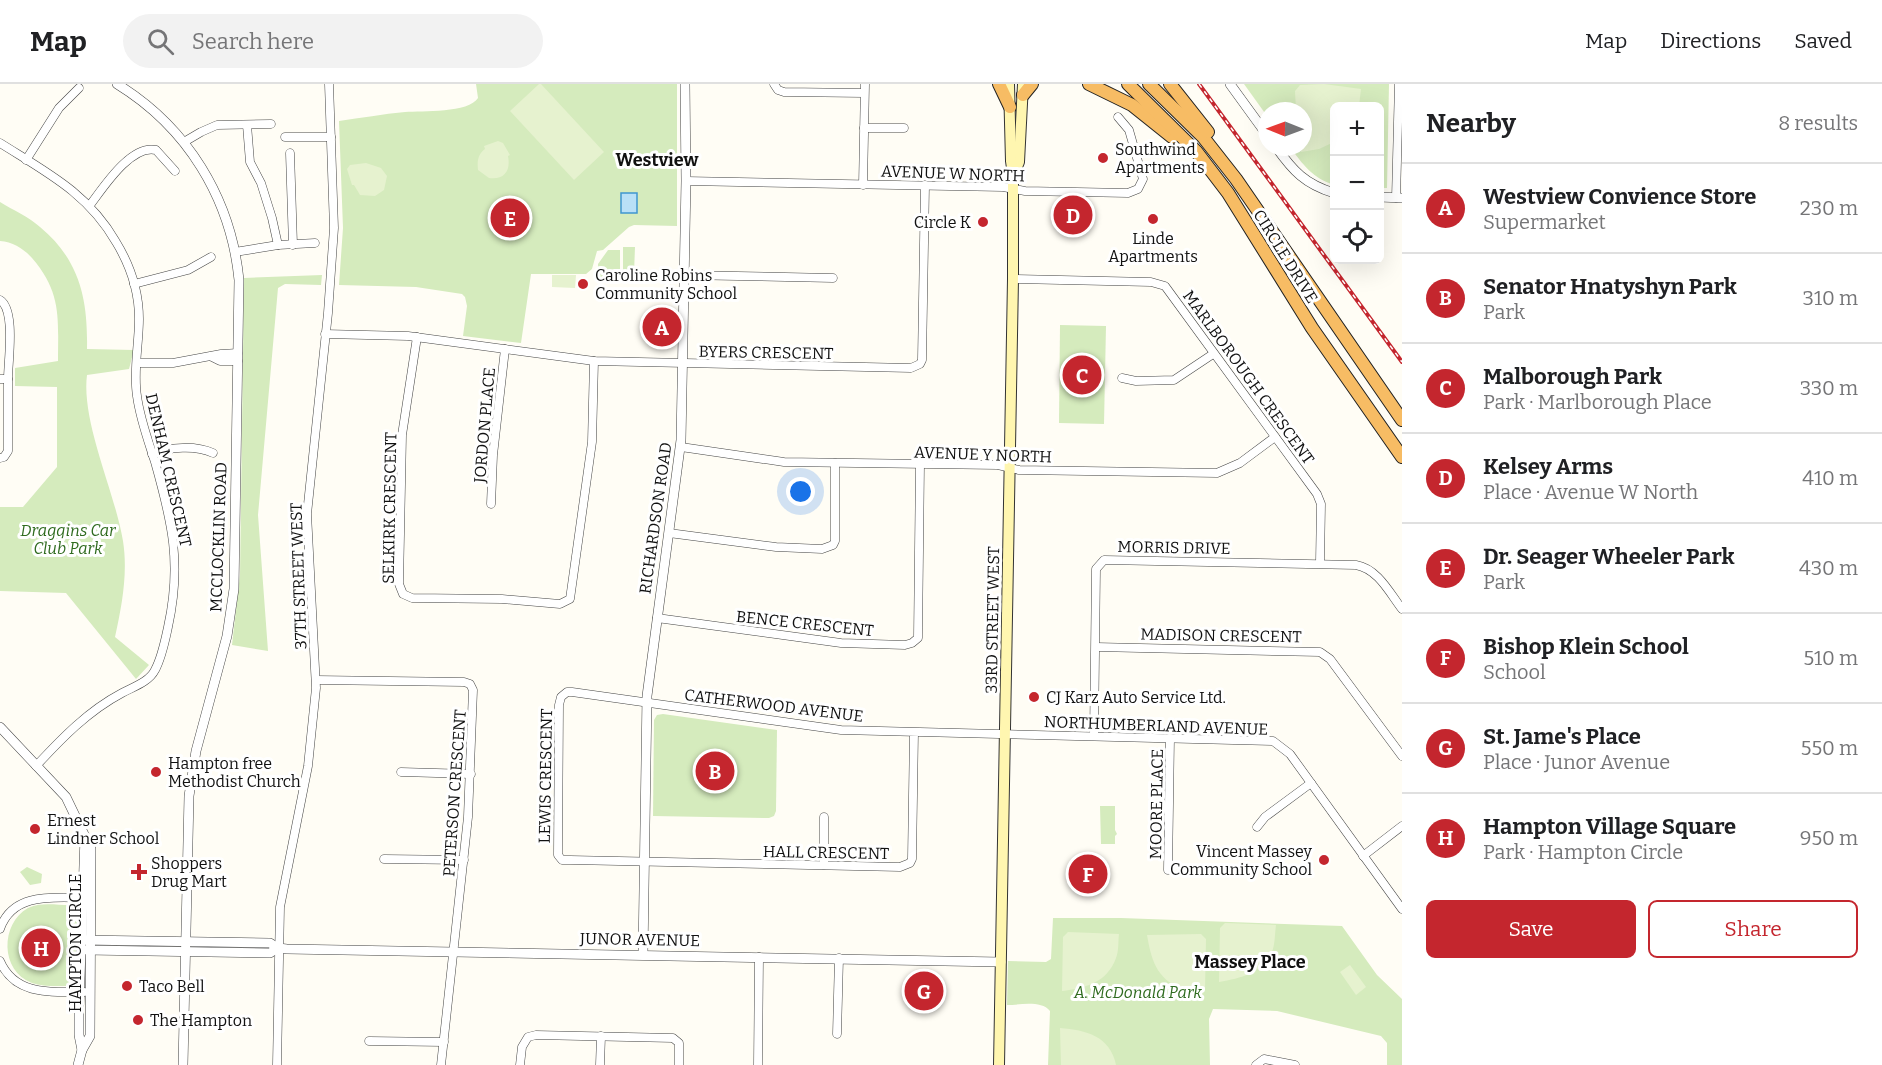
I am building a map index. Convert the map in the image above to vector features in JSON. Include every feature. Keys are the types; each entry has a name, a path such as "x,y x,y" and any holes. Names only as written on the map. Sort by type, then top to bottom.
{"highway":[{"path":"999,84 1010,107"},
{"path":"1023,90 1032,84"},
{"path":"1089,84 1123,99 1150,118 1228,193"},
{"name":"CIRCLE DRIVE","path":"1128,84 1196,151 1228,193 1312,328 1402,457"},
{"name":"CIRCLE DRIVE","path":"1149,84 1203,137 1236,179 1402,420"},
{"path":"1170,84 1248,183 1314,290"}],"main road":[{"name":"33RD STREET WEST","path":"999,1065 1013,279 1014,175 1011,161 1009,84"},
{"name":"33RD STREET WEST","path":"1014,175 1019,162 1023,90"}],"street":[{"name":"MCCLOCKLIN ROAD","path":"117,84 158,114 184,142 203,169 218,196 228,224 235,252 239,293 233,600 227,636 190,781 183,1065"},
{"name":"37TH STREET WEST","path":"277,1065 280,907 311,747 316,680 307,514 334,228 329,84"},
{"name":"RICHARDSON ROAD","path":"643,954 647,703 681,447 686,181 685,84"},
{"path":"774,84 778,90 784,92 864,93"},
{"path":"863,185 865,84"},
{"path":"1230,84 1258,123"},
{"path":"1399,84 1399,198"},
{"path":"26,160 59,108 79,88"},
{"name":"AVENUE W NORTH","path":"686,181 1001,187 1122,193 1137,189 1143,179 1129,130 1118,117"},
{"path":"184,142 217,125 271,124"},
{"path":"247,125 250,162 264,192 278,246"},
{"path":"864,128 904,128"},
{"path":"285,137 331,137"},
{"name":"DENHAM CRESCENT","path":"0,143 72,189 90,205 118,244 134,284 139,319 138,403 171,526 176,568 174,597 159,661 151,675 90,713 36,766"},
{"path":"90,205 119,168 144,150 156,150 175,171"},
{"path":"290,153 293,244"},
{"path":"1282,156 1291,168 1316,187 1330,191"},
{"name":"BYERS CRESCENT","path":"325,334 417,337 594,361 911,368 920,364 922,360 925,185"},
{"path":"235,252 315,243"},
{"path":"134,284 188,270 211,257"},
{"path":"684,275 833,278"},
{"name":"MARLBOROUGH CRESCENT","path":"1013,279 1151,282 1165,286 1313,488 1321,504 1320,563"},
{"path":"0,300 7,308 9,318 4,379 8,452 0,458"},
{"name":"SELKIRK CRESCENT","path":"417,337 401,449 399,584 403,594 412,598 502,599 560,604 570,599 592,442 594,361"},
{"name":"JORDON PLACE","path":"491,504 494,441 505,349"},
{"path":"137,363 174,363 221,354 238,357"},
{"path":"1122,378 1136,381 1174,380 1213,354"},
{"name":"AVENUE Y NORTH","path":"681,447 777,461 998,465 1019,470 1217,473 1240,463 1275,437"},
{"path":"152,454 166,450 191,448 213,453"},
{"path":"669,533 776,547 822,549 829,547 835,541 836,463"},
{"name":"BENCE CRESCENT","path":"657,618 841,643 905,645 912,643 918,638 920,464"},
{"name":"MORRIS DRIVE","path":"1094,736 1096,569 1104,560 1320,563 1367,567 1376,574 1402,609"},
{"name":"MADISON CRESCENT","path":"1096,647 1320,652 1330,659 1402,756"},
{"name":"PETERSON CRESCENT","path":"316,680 465,682 470,684 474,695 464,860 441,1065"},
{"name":"LEWIS CRESCENT","path":"644,862 562,860 558,855 559,705 561,697 567,692 647,703"},
{"name":"CATHERWOOD AVENUE","path":"647,703 833,729 1005,734"},
{"name":"HAMPTON CIRCLE","path":"0,727 66,797 85,837 83,849 87,898 86,992 79,1035 82,1050 78,1065"},
{"name":"HALL CRESCENT","path":"644,862 900,867 910,863 912,859 914,732"},
{"name":"NORTHUMBERLAND AVENUE","path":"1005,734 1273,741 1290,754 1402,909"},
{"name":"MOORE PLACE","path":"1168,870 1170,738"},
{"path":"401,772 471,774"},
{"path":"1257,827 1265,817 1311,783"},
{"path":"824,817 824,865"},
{"path":"1363,856 1402,826"},
{"path":"384,859 464,860"},
{"path":"0,929 10,913 24,902 33,899 87,898"},
{"name":"JUNOR AVENUE","path":"87,945 185,947 270,943 278,948 1001,962"},
{"path":"758,1065 759,957"},
{"path":"837,1034 839,958"},
{"path":"0,961 4,970 16,982 31,990 86,992"},
{"path":"520,1065 522,1047 531,1035 673,1038 679,1043 679,1065"},
{"path":"600,1065 601,1036"},
{"path":"369,1041 444,1042"},
{"path":"1256,1065 1264,1059 1295,1065"}],"green space":[{"path":"476,84 677,84 677,226 634,225 629,227 603,250 597,251 592,269 586,274 531,274 521,343 463,336 467,306 462,294 416,287 339,285 343,228 339,121 397,113 455,109 473,103 478,98"},
{"path":"539,84 604,152 574,180 510,111"},
{"path":"1244,84 1389,84 1387,188 1384,188 1384,102 1330,102 1330,183 1320,179 1296,156 1312,156 1312,102 1258,103"},
{"path":"1324,84 1361,89 1359,102 1330,102 1330,144 1319,149 1312,150 1312,102 1296,102 1295,91 1300,85"},
{"path":"498,141 503,143 510,155 508,166 499,178 489,178 478,170 479,158 485,149 484,146"},
{"path":"366,163 381,168 387,176 384,190 375,196 360,195 352,185 347,169 350,165"},
{"name":"Draggins Car Club Park","path":"0,202 40,227 54,240 73,267 86,314 87,349 134,350 129,369 87,375 86,394 94,435 123,541 125,577 115,637 149,665 136,679 66,593 0,591 0,507 23,507 57,467 57,387 15,386 15,368 58,361 58,319 49,283 42,271 22,249 14,244 0,241"},
{"path":"623,247 635,247 634,273 623,273"},
{"path":"608,250 620,250 620,277 601,279 598,277 598,264"},
{"path":"322,275 321,285 285,284 278,288 258,515 268,651 232,645 240,575 244,278"},
{"path":"552,275 576,275 575,288 552,287"},
{"path":"1060,325 1106,326 1104,424 1059,423"},
{"path":"657,715 777,730 776,811 774,816 769,818 653,816 654,720"},
{"path":"1100,806 1115,806 1117,834 1115,844 1101,844"},
{"path":"27,867 42,874 41,883 30,885 20,872"},
{"path":"72,901 77,905 78,911 77,986 72,989 69,986 41,985 21,977 9,958 9,936 12,925 19,915 33,906 69,905"},
{"name":"A. McDonald Park","path":"1053,918 1121,918 1342,926 1377,975 1402,999 1402,1065 1387,1065 1387,1043 1381,1036 1277,1011 1213,1009 1209,1019 1210,1065 1048,1065 1050,1011 1036,1004 1007,1005 1008,961 1046,962 1051,959"},
{"path":"1225,923 1276,925 1275,940 1269,957 1258,969 1236,979 1219,982 1220,928"},
{"path":"1068,932 1119,934 1118,949 1112,966 1101,979 1087,986 1062,991 1063,937"},
{"path":"1201,934 1206,939 1205,990 1181,988 1166,979 1156,967 1147,935"},
{"path":"1350,965 1366,987 1356,995 1340,972"},
{"path":"1060,1028 1096,1036 1108,1047 1116,1065 1061,1065"}],"water":[{"path":"621,193 637,193 637,213 621,213"}],"railway":[{"path":"1199,84 1402,362"}],"place":[{"name":"Southwind Apartments","path":"1103,158"},
{"name":"Kelsey Arms","path":"1073,215"},
{"name":"Dr. Seager Wheeler Park","path":"510,218"},
{"name":"Linde Apartments","path":"1153,219"},
{"name":"Circle K","path":"983,222"},
{"name":"Caroline Robins Community School","path":"583,284"},
{"name":"Westview Convience Store","path":"662,327"},
{"name":"Malborough Park","path":"1082,375"},
{"name":"CJ Karz Auto Service Ltd.","path":"1034,697"},
{"name":"Senator Hnatyshyn Park","path":"715,771"},
{"name":"Hampton free Methodist Church","path":"156,772"},
{"name":"Ernest Lindner School","path":"35,829"},
{"name":"Vincent Massey Community School","path":"1324,860"},
{"name":"Shoppers Drug Mart","path":"139,872"},
{"name":"Bishop Klein School","path":"1088,874"},
{"name":"Hampton Village Square","path":"41,948"},
{"name":"Taco Bell","path":"127,986"},
{"name":"St. Jame's Place","path":"924,991"},
{"name":"The Hampton","path":"138,1020"}],"district":[{"name":"Westview","path":"657,160"},
{"name":"Massey Place","path":"1250,962"}]}
